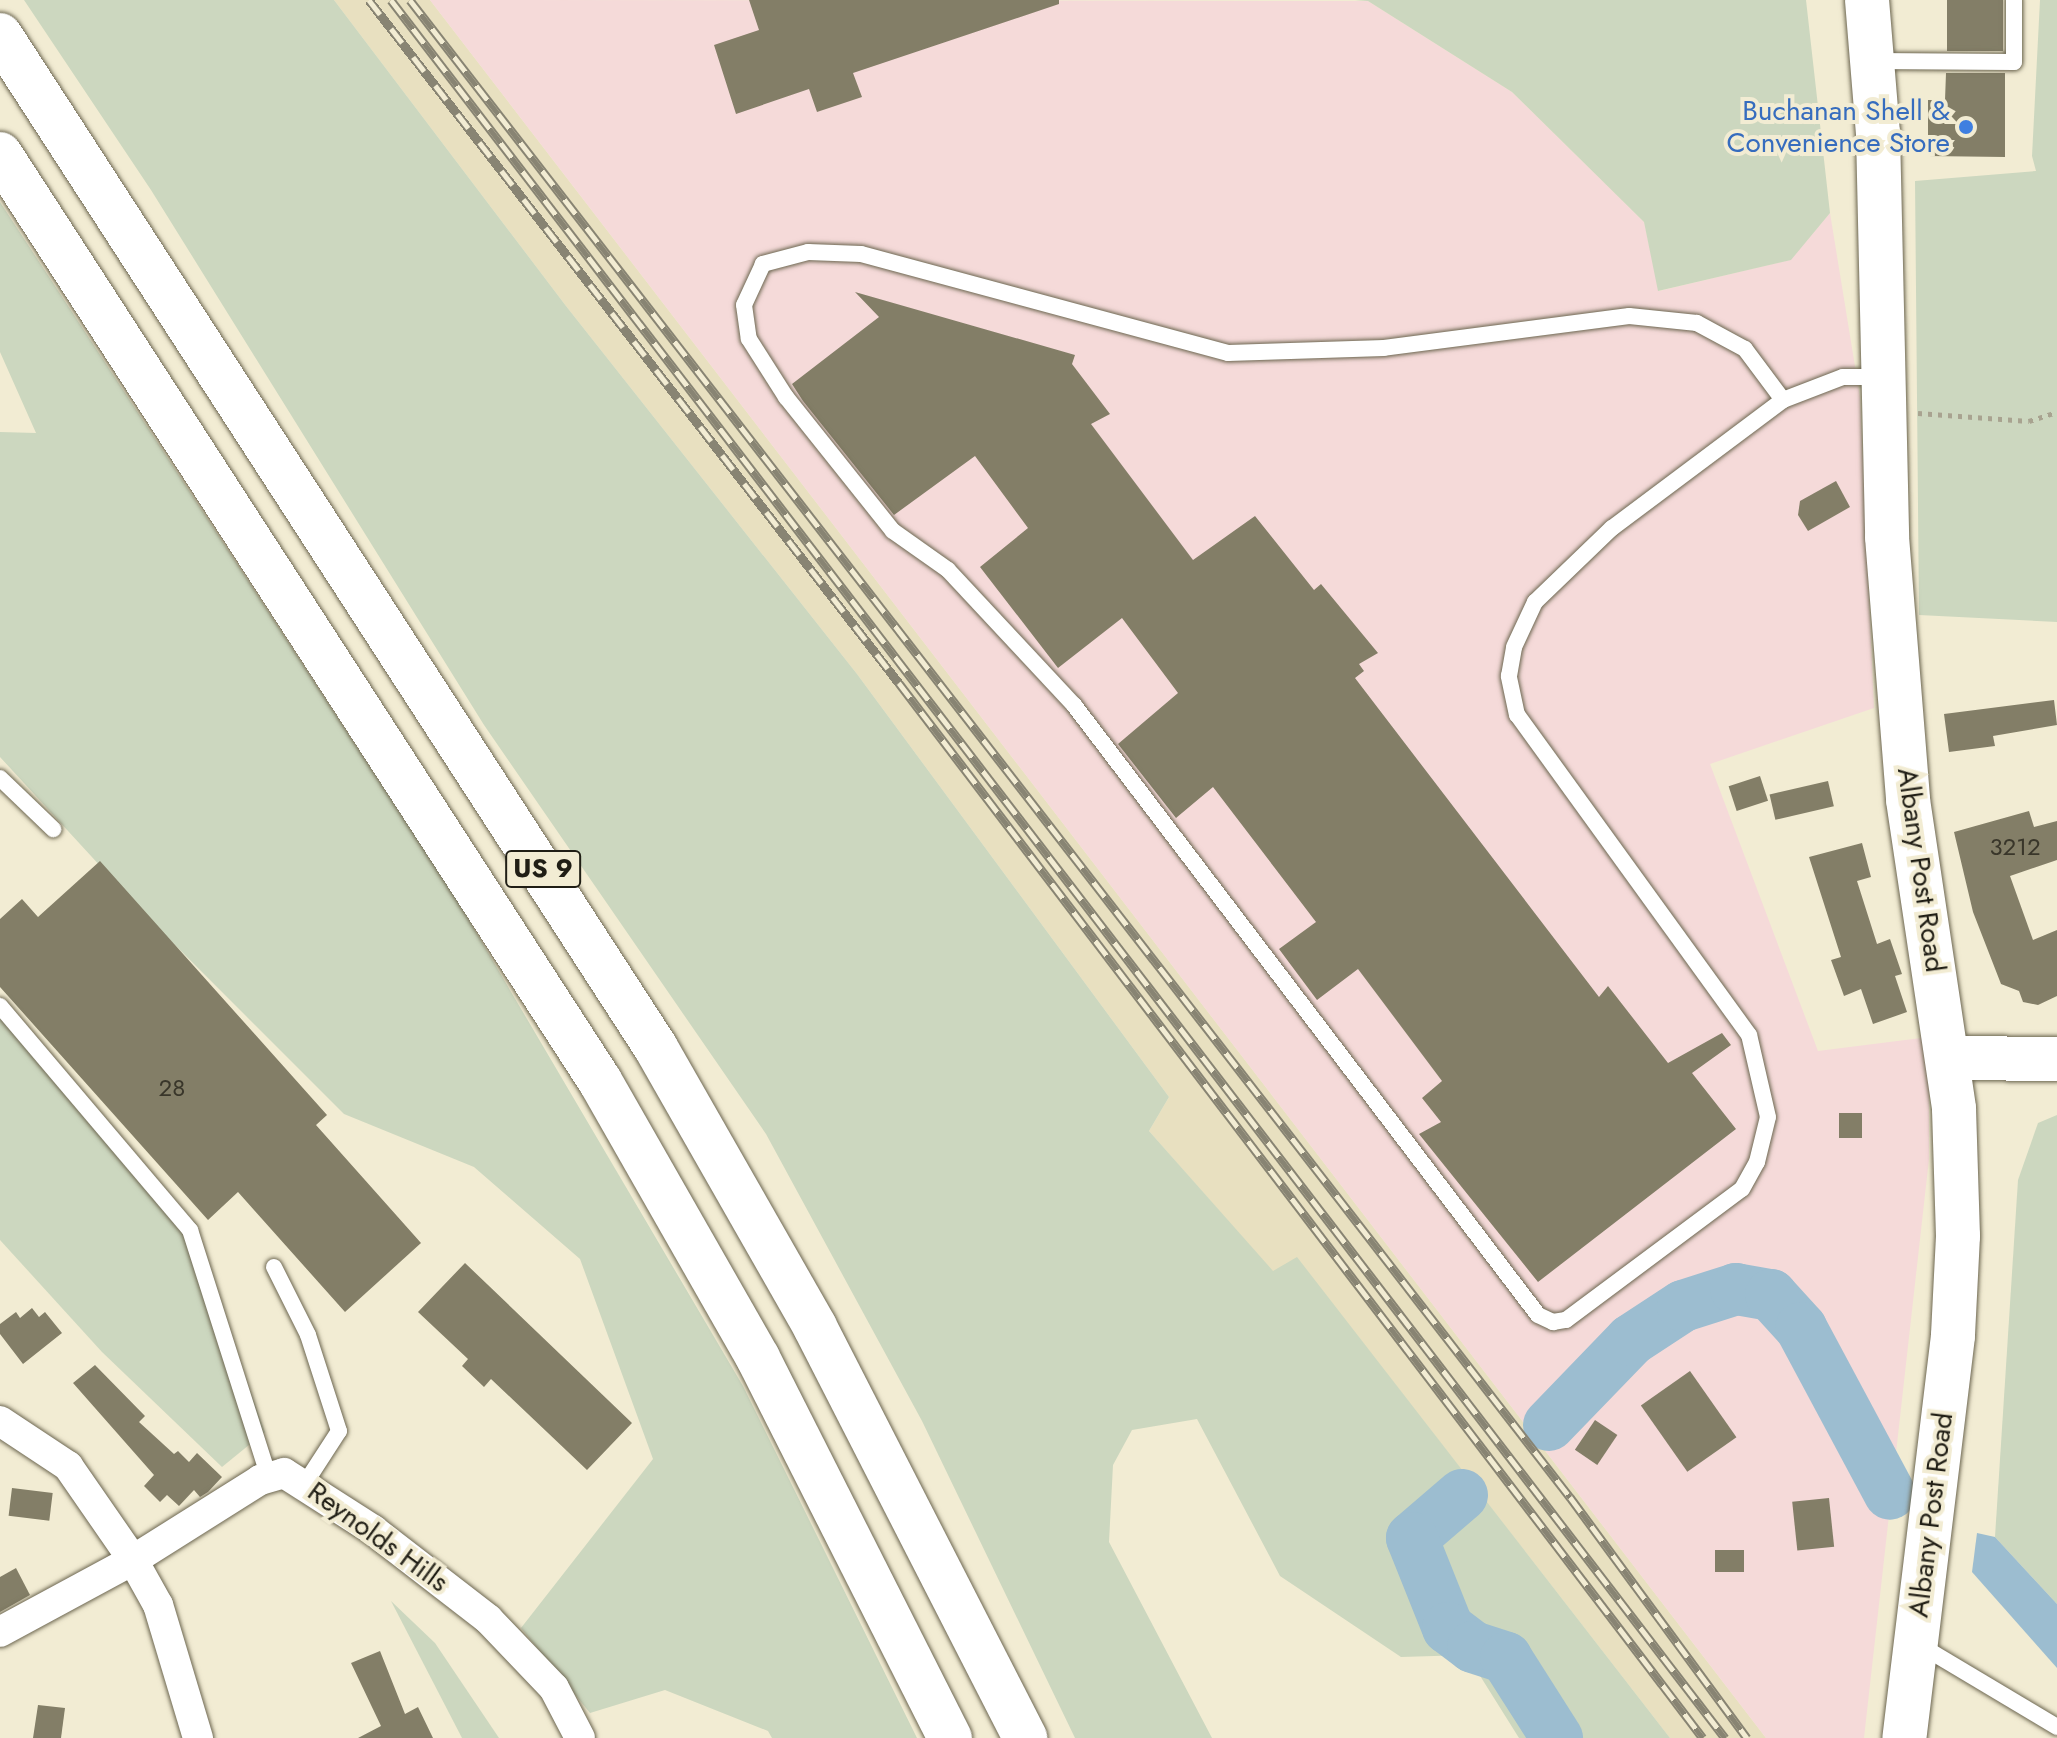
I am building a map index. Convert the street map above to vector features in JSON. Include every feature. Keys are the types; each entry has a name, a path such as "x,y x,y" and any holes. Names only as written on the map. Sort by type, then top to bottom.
{"main road":[{"name":"Albany Post Road","path":"1867,0 1874,61 1882,394 1908,800 1948,1058 1958,1250 1953,1336 1904,1738"},
{"name":"US 9","path":"0,35 656,1048 815,1327 1025,1738"},
{"name":"US 9","path":"0,154 600,1081 758,1358 950,1738"},
{"path":"1948,1058 2057,1059"}],"street":[{"path":"0,1421 68,1466 133,1560 158,1605 198,1738"},
{"name":"Reynolds Hills","path":"0,1632 133,1560 269,1477 284,1473 306,1482 488,1619 554,1688 580,1738"}],"lane":[{"path":"1874,61 2014,62 2014,0"},
{"path":"1783,400 1745,349 1697,323 1629,316 1384,348 1228,353 861,254 808,252 763,264 744,305 749,339 786,397 893,531 948,570 1074,705 1538,1315 1553,1322 1566,1320 1742,1189 1757,1162 1768,1117 1749,1035 1517,715 1509,676 1514,647 1535,602 1612,528 1783,400 1843,377 1882,394"},
{"path":"0,778 53,829"},
{"path":"0,1006 190,1230 269,1477"},
{"path":"274,1267 308,1335 339,1431 306,1482"},
{"path":"1916,1643 2057,1727"}],"path":[{"path":"1882,394 2029,421 2057,412"}],"shaded area":[{"path":"334,0 430,0 1766,1738 1670,1738 1297,1258 1273,1272 1149,1131 1169,1097 857,674 566,306"},
{"path":"430,0 1368,1 1512,92 1644,222 1659,291 1790,260 1830,213 1860,397 1874,708 1710,764 1818,1051 1929,1037 1929,1159 1864,1738 1766,1738"}],"green space":[{"path":"24,0 334,0 566,306 857,674 1169,1097 1149,1131 1273,1271 1297,1257 1670,1738 1519,1738 1467,1655 1401,1657 1280,1576 1197,1419 1132,1430 1113,1465 1109,1542 1212,1738 1075,1738 922,1421 766,1134 484,725 151,190"},
{"path":"1355,0 1806,0 1830,213 1791,260 1658,291 1644,222 1512,92 1368,1"},
{"path":"2040,0 2057,0 2057,622 1919,615 1915,181 2036,171 2032,156"},
{"path":"0,202 457,900 743,1386 917,1738 772,1738 768,1731 665,1690 590,1713 521,1628 653,1459 580,1259 474,1167 344,1114 148,918 0,757 0,432 36,433 0,352"},
{"path":"0,1017 146,1177 208,1274 265,1432 222,1467 102,1352 0,1240"},
{"path":"2057,1115 2057,1604 1995,1537 2018,1180 2038,1123"},
{"path":"391,1601 435,1643 499,1738 462,1738"}],"water":[{"path":"1977,1533 1995,1537 2057,1604 2057,1668 1972,1572"}],"building":[{"path":"749,0 1059,0 1059,4 853,73 862,97 817,112 809,89 736,114 714,45 759,30"},
{"path":"1947,0 2003,0 2003,51 1947,51"},
{"path":"1946,73 2005,73 2005,157 1928,156 1928,100 1945,100"},
{"path":"855,292 1075,355 1072,364 1110,414 1091,424 1193,560 1255,516 1314,590 1321,584 1378,653 1359,664 1364,671 1355,678 1599,997 1608,986 1668,1063 1722,1033 1731,1045 1692,1073 1736,1129 1538,1282 1419,1134 1441,1122 1422,1098 1442,1081 1358,969 1317,1000 1279,949 1316,922 1213,787 1176,818 1118,744 1178,693 1122,618 1058,668 980,567 1028,528 975,456 894,515 803,401 792,384 879,317"},
{"path":"1836,481 1850,507 1808,531 1798,515 1800,501"},
{"path":"2054,700 2057,725 1993,736 1995,746 1949,752 1944,714"},
{"path":"1760,776 1768,801 1737,811 1729,786"},
{"path":"1828,781 1834,806 1775,820 1770,794"},
{"path":"2029,811 2034,827 2057,821 2057,860 2010,876 2033,940 2057,930 2057,996 2038,1005 2023,1002 2019,991 2001,984 1973,912 1954,832"},
{"path":"1862,843 1871,877 1857,881 1877,944 1890,939 1902,974 1895,976 1907,1012 1873,1024 1861,989 1844,996 1831,960 1841,957 1809,857"},
{"path":"100,861 327,1115 316,1125 421,1243 345,1312 238,1192 208,1220 0,987 0,919 22,899 38,917"},
{"path":"1839,1113 1862,1113 1862,1138 1839,1138"},
{"path":"465,1263 632,1423 587,1470 491,1379 484,1387 462,1366 468,1359 418,1312"},
{"path":"32,1308 39,1317 45,1312 62,1333 23,1364 0,1334 0,1324 16,1312 20,1318"},
{"path":"95,1365 145,1416 139,1422 174,1454 178,1451 189,1462 197,1453 222,1477 208,1492 200,1497 194,1490 179,1506 167,1495 160,1502 144,1486 154,1475 73,1383"},
{"path":"1690,1371 1736,1437 1687,1472 1641,1405"},
{"path":"1595,1420 1617,1435 1597,1465 1575,1450"},
{"path":"12,1488 53,1493 49,1521 9,1516"},
{"path":"1829,1498 1834,1547 1797,1551 1792,1502"},
{"path":"1715,1550 1744,1550 1744,1572 1715,1572"},
{"path":"16,1568 30,1595 0,1612 0,1577"},
{"path":"380,1651 405,1714 418,1707 433,1738 358,1738 381,1726 351,1663"},
{"path":"38,1705 65,1708 61,1738 33,1738"}],"waterway":[{"path":"1549,1425 1631,1340 1683,1306 1736,1289 1771,1295 1801,1328 1890,1494"},
{"path":"1462,1495 1412,1538 1448,1628 1473,1647 1506,1658 1557,1738"}],"railway":[{"path":"369,0 899,683 1703,1738"},
{"path":"391,0 1725,1738"},
{"path":"410,0 1570,1497 1747,1738"}],"place":[{"name":"Buchanan Shell & Convenience Store","path":"1966,127"}]}
